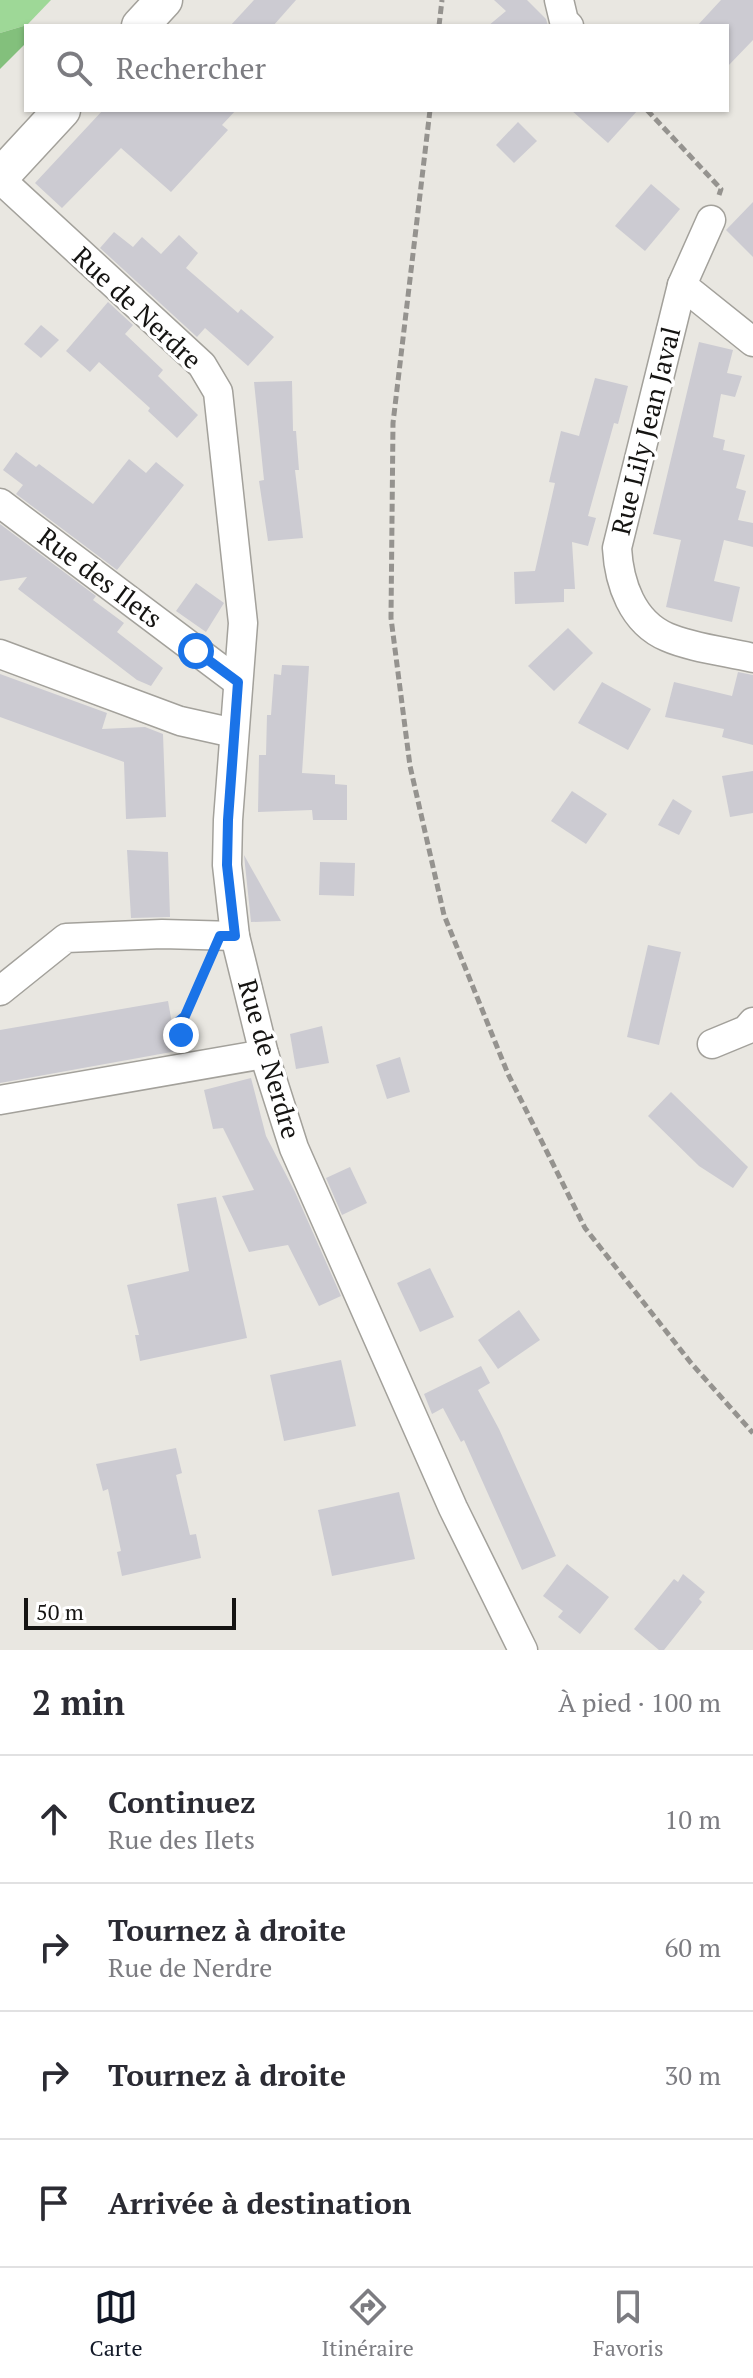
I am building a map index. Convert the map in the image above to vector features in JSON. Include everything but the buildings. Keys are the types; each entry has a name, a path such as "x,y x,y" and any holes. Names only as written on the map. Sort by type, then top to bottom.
{"main road":[{"path":"142,24 164,0"},
{"path":"0,178 60,112"}],"street":[{"path":"559,0 567,24"},
{"name":"Rue de Nerdre","path":"0,178 202,365 218,392 243,623 227,865 228,936 294,1148 453,1508 523,1650"},
{"name":"Rue Lily Jean Javal","path":"711,220 682,285 617,548 619,576 631,603 648,625 667,638 753,658"},
{"path":"682,285 747,338"},
{"name":"Rue des Ilets","path":"0,503 238,682"},
{"path":"0,654 180,721 234,733"},
{"path":"0,991 66,938 108,930 228,936"},
{"path":"712,1044 746,1030 753,1022"},
{"path":"0,1100 264,1054"}],"path":[{"path":"439,24 442,0"},
{"path":"430,112 393,423 391,618 410,766 444,915 508,1074 585,1228 691,1363 753,1433"},
{"path":"649,112 721,189 711,220"},
{"path":"181,1035 179,1021 185,1016 228,936"}],"green space":[{"path":"0,0 51,0 28,24 0,33"},
{"path":"24,26 24,45 0,69 0,33"}],"route":[{"path":"181,1035 179,1021 185,1016 220,936 235,936 227,865 238,682 196,651"}]}
